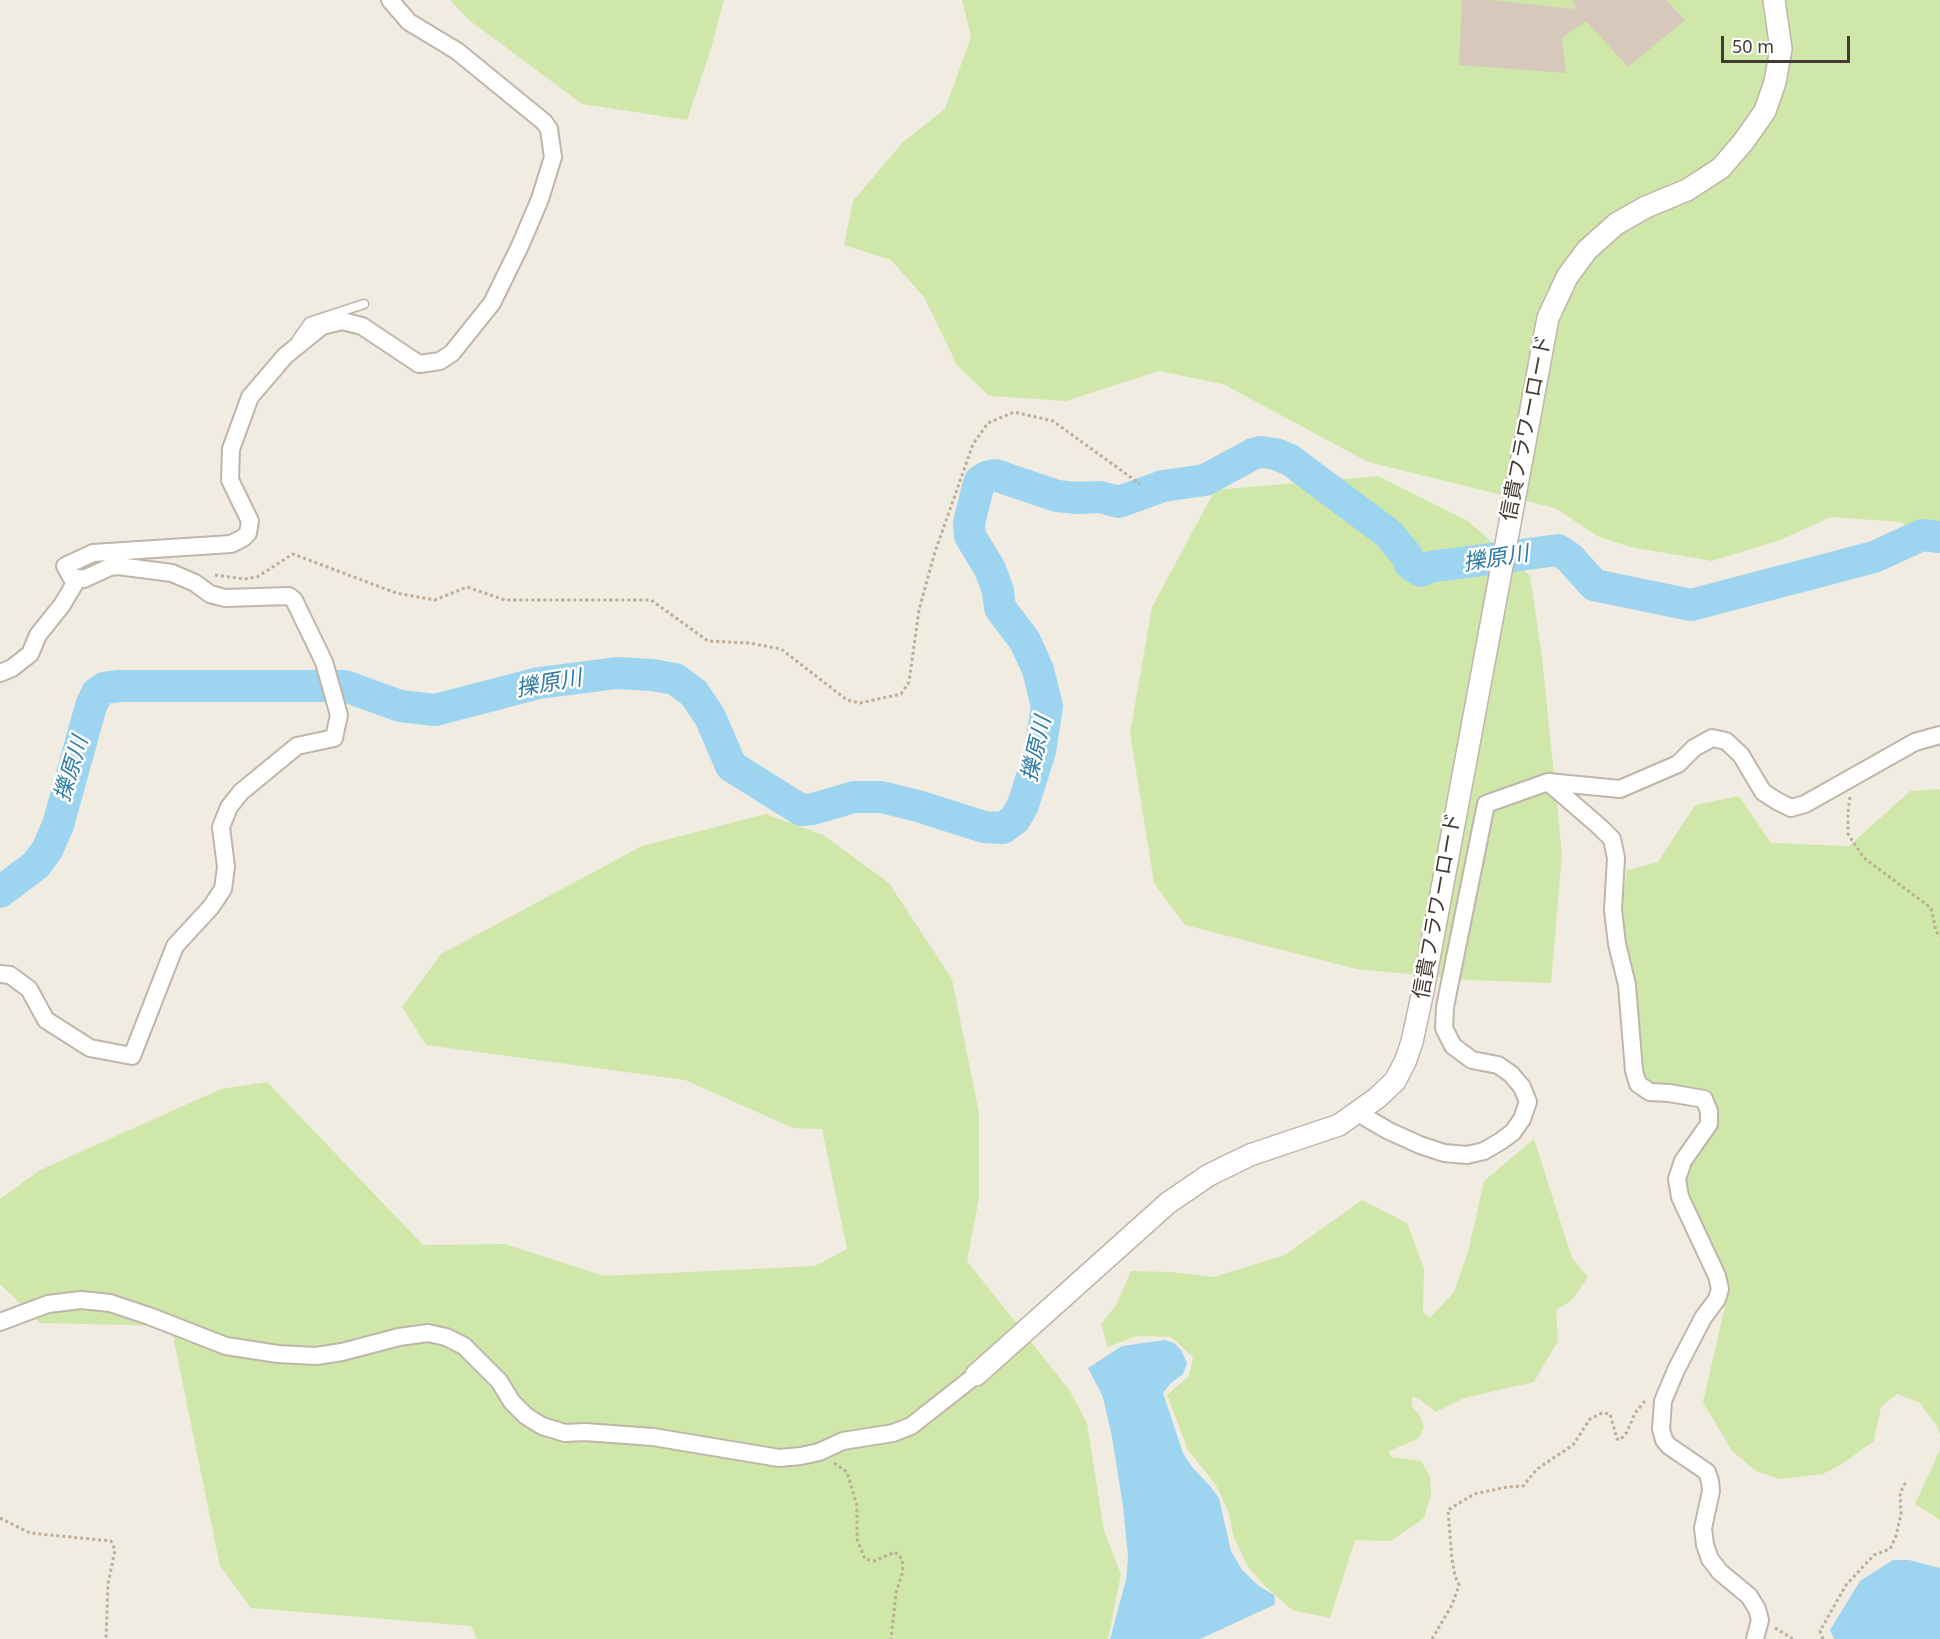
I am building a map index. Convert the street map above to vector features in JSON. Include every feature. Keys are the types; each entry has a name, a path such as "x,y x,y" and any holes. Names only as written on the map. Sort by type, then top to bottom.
{"street":[{"path":"0,974 10,975 29,989 46,1020 90,1048 132,1056 175,946 211,907 223,889 226,867 221,827 229,807 241,792 297,746 334,738 339,715 324,662 294,600 289,596 225,598 210,594 195,583 172,573 118,566 110,567 84,579 71,577 65,566 93,553 231,544 248,533 250,521 248,513 230,480 231,449 250,396 285,356 322,326 342,321 362,326 418,364 446,358 492,303 540,199 554,157 549,129 544,122 457,51 409,22 390,0"},
{"name":"信貴フラワーロード","path":"976,1376 1168,1203 1209,1174 1250,1155 1339,1125 1358,1113 1395,1081 1412,1042 1548,318 1567,277 1587,250 1616,224 1646,207 1695,185 1721,168 1744,141 1765,111 1775,82 1781,49 1774,0"},
{"path":"0,673 12,668 30,654 38,635 62,605 78,578"},
{"path":"1358,1113 1420,1145 1444,1153 1467,1155 1484,1151 1501,1141 1513,1132 1522,1119 1528,1102 1522,1087 1511,1074 1498,1065 1472,1060 1453,1046 1444,1029 1445,1006 1486,804 1548,782 1620,789 1678,764 1694,748 1712,738 1726,741 1741,754 1763,792 1791,808 1804,804 1915,742 1940,735"},
{"path":"1548,782 1612,839 1616,858 1613,910 1617,944 1627,985 1634,1071 1638,1084 1650,1092 1704,1099 1709,1111 1709,1124 1683,1161 1677,1179 1680,1197 1717,1276 1720,1289 1717,1299 1703,1318 1667,1391 1663,1401 1661,1429 1664,1440 1670,1446 1707,1472 1710,1491 1703,1528 1705,1545 1710,1559 1720,1572 1749,1596 1757,1609 1760,1620 1755,1639"},
{"path":"0,1322 48,1304 81,1300 110,1303 226,1346 278,1353 316,1356 342,1352 399,1337 428,1334 446,1337 464,1346 494,1375 512,1402 526,1416 542,1426 565,1433 585,1432 653,1437 779,1458 819,1452 843,1441 892,1433 911,1426 976,1376"}],"lane":[{"path":"285,356 309,322 364,304"}],"path":[{"path":"206,574 244,579 257,577 293,554 396,593 435,600 467,587 505,600 651,600 708,641 749,643 781,650 847,700 860,703 901,694 909,682 919,610 934,555 973,444 988,423 1014,412 1053,421 1140,484"},
{"path":"1853,777 1848,812 1848,834 1864,858 1931,908 1936,931 1940,937"},
{"path":"1432,1639 1452,1605 1459,1585 1452,1559 1448,1510 1474,1494 1523,1486 1537,1469 1573,1445 1590,1419 1602,1413 1610,1414 1617,1439 1620,1440 1627,1432 1635,1413 1647,1398"},
{"path":"819,1452 848,1472 857,1506 858,1539 865,1559 874,1561 895,1552 902,1559 903,1571 896,1593 891,1639"},
{"path":"1823,1639 1820,1631 1846,1585 1874,1556 1890,1549 1896,1536 1901,1514 1900,1493 1907,1480"},
{"path":"0,1518 30,1533 111,1541 115,1550 108,1584 106,1639"}],"green space":[{"path":"450,0 724,0 711,49 687,120 582,104 469,20"},
{"path":"962,0 1940,0 1940,549 1900,522 1831,517 1780,540 1712,561 1630,547 1597,536 1555,508 1368,462 1223,384 1159,371 1066,401 989,396 957,365 924,297 891,260 844,245 853,201 902,143 945,109 971,37"},
{"path":"1378,476 1468,521 1530,576 1542,657 1562,854 1551,983 1470,980 1356,969 1185,925 1154,883 1130,733 1152,607 1215,490"},
{"path":"1940,789 1940,1434 1937,1426 1920,1403 1897,1394 1881,1407 1874,1441 1842,1464 1823,1474 1779,1479 1756,1471 1732,1451 1703,1402 1727,1297 1717,1257 1685,1190 1687,1165 1700,1144 1716,1127 1719,1111 1714,1099 1707,1091 1652,1087 1639,1075 1622,935 1623,893 1627,870 1658,862 1695,805 1739,796 1771,843 1849,846 1910,791"},
{"path":"766,814 823,835 889,883 952,979 979,1113 979,1198 967,1261 1070,1391 1087,1423 1104,1531 1121,1574 1108,1639 477,1639 471,1626 251,1608 220,1566 171,1326 40,1323 0,1284 0,1199 40,1170 221,1089 267,1082 423,1245 505,1244 604,1276 815,1266 847,1249 822,1129 793,1128 685,1080 426,1045 402,1007 441,954 642,846"},
{"path":"1534,1139 1572,1258 1588,1277 1571,1301 1556,1310 1558,1341 1534,1382 1464,1398 1436,1412 1418,1398 1412,1397 1412,1406 1420,1416 1424,1427 1418,1439 1389,1451 1391,1457 1421,1461 1430,1476 1431,1495 1424,1518 1391,1541 1355,1540 1330,1618 1292,1610 1248,1567 1234,1538 1228,1511 1216,1485 1188,1450 1167,1395 1189,1376 1193,1357 1171,1337 1136,1336 1108,1347 1101,1324 1116,1305 1131,1271 1171,1272 1214,1277 1285,1255 1362,1200 1407,1223 1424,1268 1423,1312 1430,1318 1454,1292 1468,1252 1484,1181"},
{"path":"1940,1450 1940,1520 1915,1504"}],"water":[{"path":"1165,1340 1174,1343 1181,1350 1187,1363 1183,1374 1163,1393 1183,1453 1219,1498 1231,1551 1242,1570 1259,1586 1274,1595 1275,1600 1274,1605 1200,1639 1110,1639 1126,1580 1128,1557 1112,1437 1103,1397 1088,1368 1122,1346"},
{"path":"1893,1560 1909,1560 1940,1568 1940,1639 1834,1639 1830,1630 1860,1581"}],"building":[{"path":"1462,0 1489,0 1577,9 1572,0 1666,0 1685,20 1628,67 1586,21 1562,38 1566,73 1459,65"}],"waterway":[{"name":"擽原川","path":"0,892 36,865 47,850 58,825 91,706 97,693 104,688 120,686 345,686 400,706 435,710 539,683 617,673 652,675 675,679 694,693 710,717 731,766 801,810 813,809 854,797 881,797 984,827 1003,828 1015,819 1023,805 1040,751 1047,706 1038,670 1025,641 1000,608 998,591 990,569 970,536 969,523 980,481 995,475 1057,496 1100,497 1119,502 1163,486 1205,480 1253,454 1261,452 1276,454 1290,460 1389,534 1407,556 1410,564 1421,571 1430,567 1558,550 1570,558 1594,585 1691,605 1874,557 1922,535 1940,537"}]}
